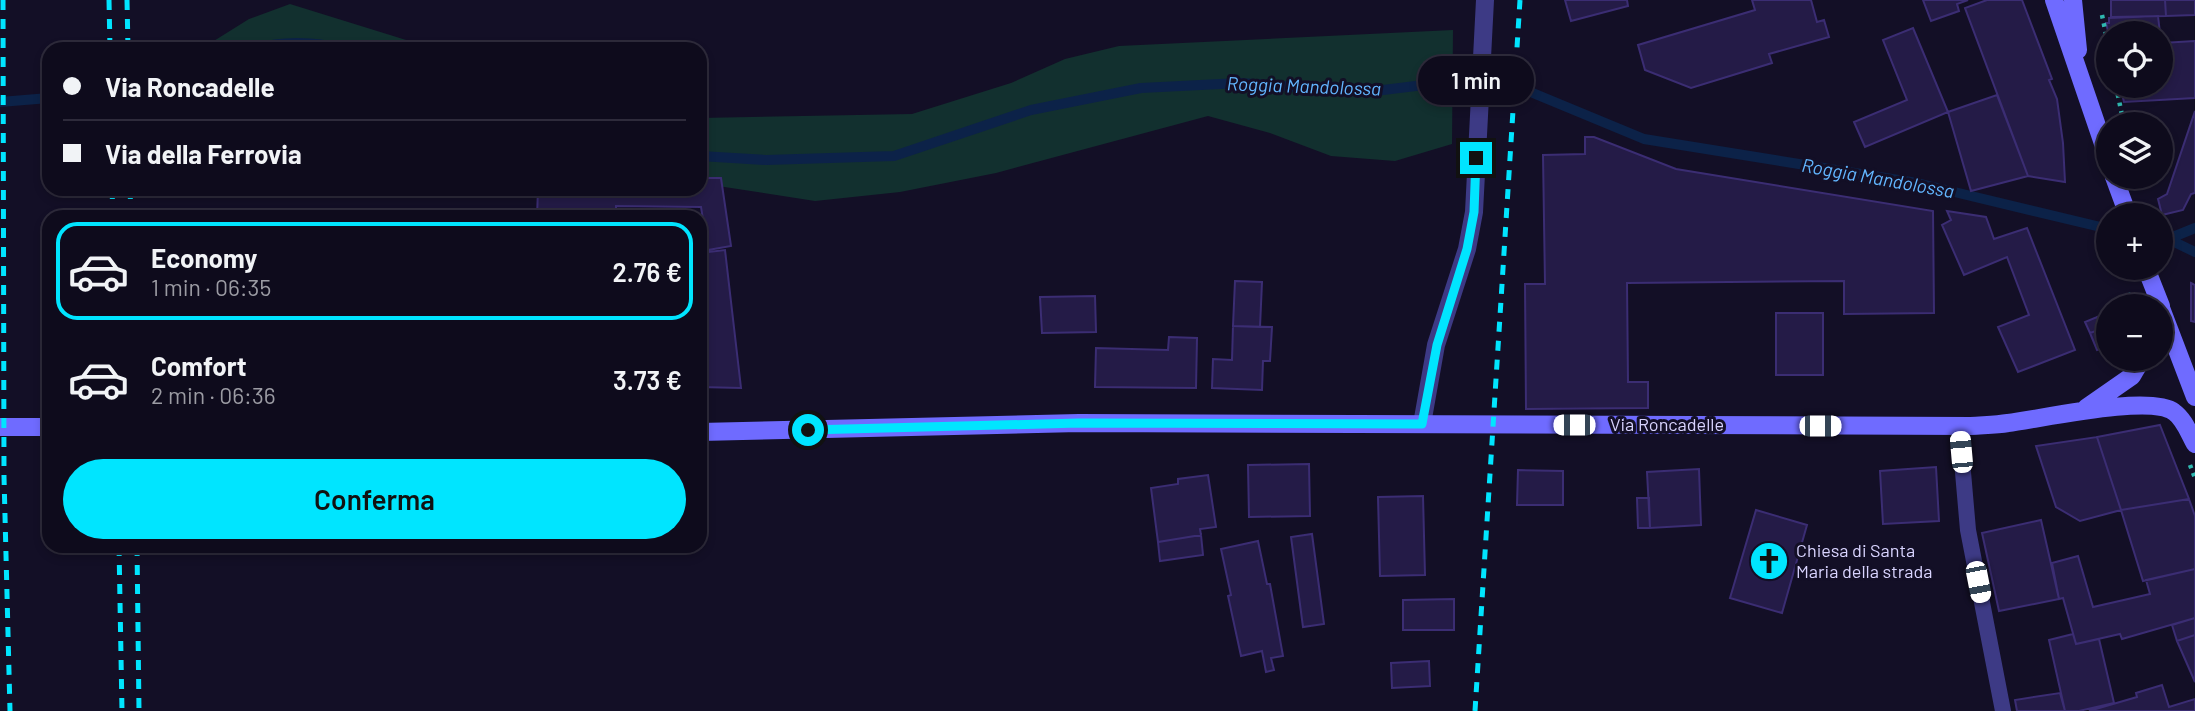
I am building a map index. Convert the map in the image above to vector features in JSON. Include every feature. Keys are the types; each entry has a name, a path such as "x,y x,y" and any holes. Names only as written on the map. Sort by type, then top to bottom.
{"street":[{"path":"1422,424 1437,345 1467,249 1474,212 1486,0"},
{"path":"2054,0 2096,122"},
{"path":"2073,0 2082,81"},
{"path":"2173,339 2195,397"},
{"name":"Via Roncadelle","path":"2086,408 2132,376 2135,371"},
{"name":"Via Roncadelle","path":"707,432 1079,423 1959,426 2004,424 2086,408 2159,406 2173,411 2183,421 2195,444"},
{"path":"0,427 42,427"}],"lane":[{"path":"1959,426 1968,530 2003,711"}],"path":[{"path":"2100,8 2103,21"}],"green space":[{"path":"290,4 413,42 212,42 249,19"},
{"path":"1453,30 1452,144 1395,161 1331,156 1270,133 1208,116 996,173 900,192 815,201 707,187 707,118 912,114 1011,83 1065,59 1119,46"}],"building":[{"path":"1565,0 1627,0 1628,6 1571,21"},
{"path":"1752,0 1811,0 1817,22 1824,20 1829,37 1769,54 1772,63 1691,88 1645,70 1638,45 1755,10"},
{"path":"1923,0 1968,0 1957,4 1959,11 1931,21"},
{"path":"1987,0 2022,0 2057,99 2065,182 2028,176 1965,8"},
{"path":"2111,0 2165,0 2166,16 2111,17"},
{"path":"2165,0 2195,0 2195,15 2166,16"},
{"path":"2158,16 2159,21 2109,21 2109,18"},
{"path":"1913,28 1948,112 1865,147 1854,122 1907,100 1883,40"},
{"path":"2195,41 2195,98 2124,102 2123,98 2173,98 2173,42"},
{"path":"1997,95 2028,176 1971,191 1948,112"},
{"path":"2195,111 2195,193 2191,194 2183,210 2173,212 2173,203 2159,203 2158,199 2167,194 2169,189 2173,189 2173,176"},
{"path":"1585,137 1594,137 1676,169 1933,211 1934,313 1844,314 1844,281 1627,283 1628,382 1648,382 1648,408 1526,409 1525,284 1545,284 1543,155 1585,154"},
{"path":"707,178 721,178 731,246 708,250 707,210 701,210 701,207 616,206 616,210 537,210 538,196 707,196"},
{"path":"1947,211 1986,217 1994,239 2027,228 2075,350 2018,372 1998,327 2029,315 2007,257 1964,275 1942,225 1951,220"},
{"path":"725,250 741,388 707,387 707,252"},
{"path":"1235,281 1262,282 1260,327 1233,326"},
{"path":"2191,283 2195,285 2195,322 2191,321"},
{"path":"1095,296 1096,332 1042,333 1040,297"},
{"path":"1776,313 1823,313 1823,375 1776,375"},
{"path":"2096,317 2096,331 2090,333 2085,322"},
{"path":"1233,326 1272,327 1270,361 1263,361 1262,390 1212,388 1213,359 1232,360"},
{"path":"2096,331 2096,348 2090,333"},
{"path":"1169,337 1197,338 1196,388 1095,387 1096,348 1168,350"},
{"path":"2160,425 2189,499 2121,510 2097,437"},
{"path":"2097,437 2121,510 2080,521 2056,507 2036,446"},
{"path":"1309,464 1310,516 1249,517 1248,465"},
{"path":"1936,467 1939,521 1883,524 1880,471"},
{"path":"1699,469 1701,525 1650,528 1647,472"},
{"path":"1518,470 1563,471 1563,505 1517,505"},
{"path":"1208,475 1216,527 1200,529 1201,535 1158,542 1151,488 1178,484 1178,479"},
{"path":"1423,496 1425,575 1380,576 1378,497"},
{"path":"1637,498 1649,498 1650,528 1638,528"},
{"path":"2189,499 2195,516 2195,569 2143,581 2121,510"},
{"name":"Chiesa di Santa Maria della strada","path":"1756,510 1807,525 1782,613 1730,598"},
{"path":"2041,520 2059,599 1999,611 1982,533"},
{"path":"1312,534 1324,624 1303,627 1291,537"},
{"path":"1201,535 1203,555 1160,561 1158,542"},
{"path":"1258,541 1267,584 1270,584 1283,656 1271,658 1274,670 1266,672 1262,651 1241,656 1221,549"},
{"path":"2078,556 2093,607 2150,594 2146,580 2195,569 2195,618 2122,639 2120,634 2076,644 2063,598 2059,599 2052,563"},
{"path":"1454,599 1454,630 1403,630 1403,600"},
{"path":"2195,618 2195,635 2177,641 2172,625"},
{"path":"2073,634 2076,644 2099,639 2114,703 2079,711 2065,711 2049,640"},
{"path":"2195,635 2195,682 2177,641"},
{"path":"1429,661 1430,686 1392,688 1391,663"},
{"path":"2162,685 2169,707 2195,699 2195,711 2089,711 2137,697 2136,693"},
{"path":"2060,693 2065,711 2017,711 2015,700"}],"waterway":[{"name":"Roggia Mandolossa","path":"707,156 766,160 894,156 1031,110 1141,88 1240,83 1367,92 1448,82 1528,91 1644,139 1917,183 2096,226"},
{"name":"Roggia Mandolossa","path":"0,102 42,99"},
{"path":"2173,237 2195,228"},
{"path":"2173,241 2195,252"}],"railway":[{"path":"3,0 4,477 10,711"},
{"path":"109,0 110,42"},
{"path":"127,0 128,42"},
{"path":"1475,711 1520,0"},
{"path":"112,196 113,210"},
{"path":"130,196 131,210"},
{"path":"119,553 122,711"},
{"path":"137,553 139,711"}],"place":[{"name":"Chiesa di Santa Maria della strada","path":"1769,561"}],"route":[{"path":"808,430 1079,423 1422,424 1437,345 1467,249 1474,212 1476,158"}]}
